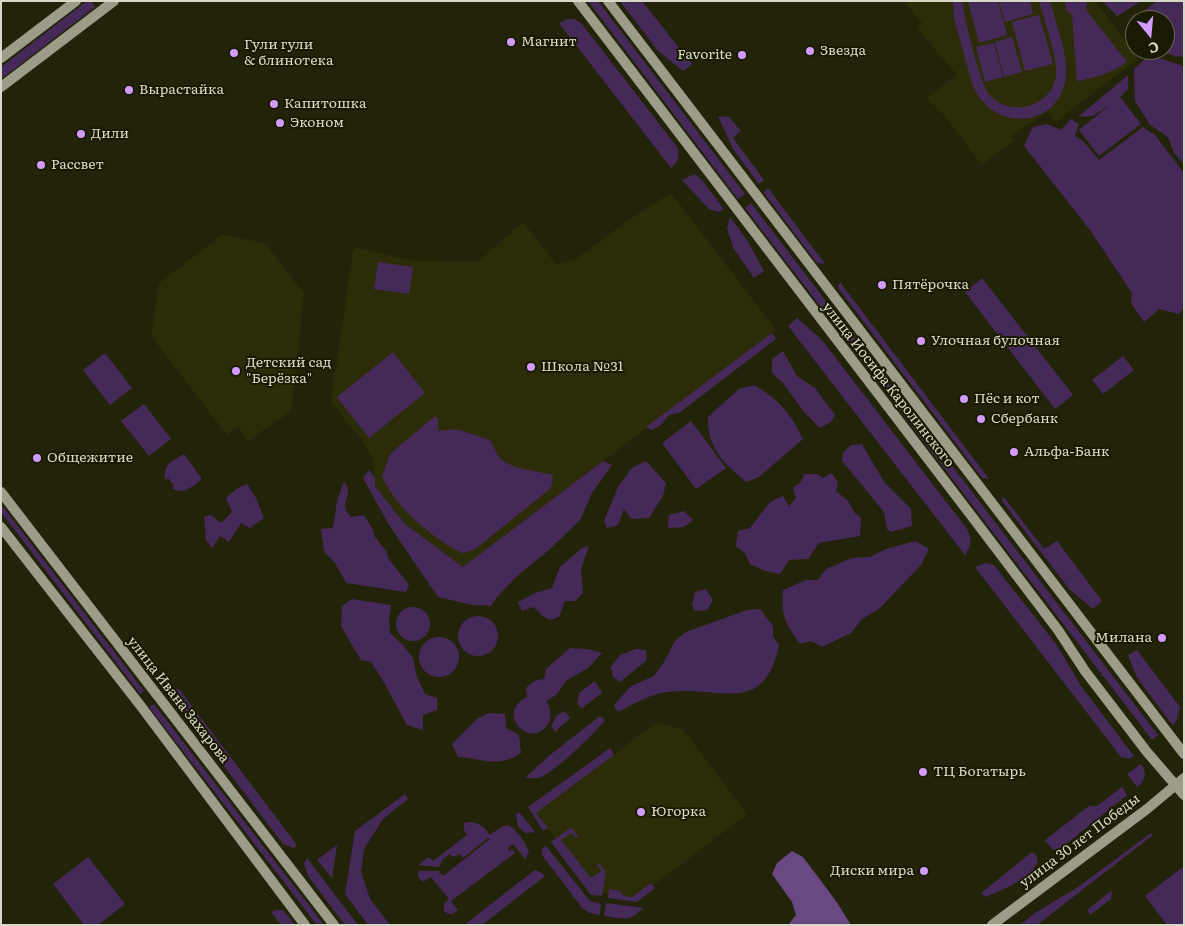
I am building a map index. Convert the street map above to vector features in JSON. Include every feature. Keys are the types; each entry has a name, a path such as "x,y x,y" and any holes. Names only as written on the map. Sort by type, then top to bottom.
{"main road":[{"path":"1,58 76,1"},
{"path":"1,87 114,1"},
{"name":"улица Иосифа Каролинского","path":"578,1 1058,630 1091,679 1147,752 1180,782 1184,795"},
{"name":"улица Иосифа Каролинского","path":"608,1 1184,754"},
{"name":"улица Ивана Захарова","path":"1,492 334,925"},
{"path":"1,527 140,705 305,925"},
{"name":"улица 30 лет Победы","path":"992,925 1180,782"}],"shaded area":[{"path":"87,1 91,1 95,7 1,79 1,67"},
{"path":"588,1 598,1 745,194 738,199"},
{"path":"620,1 642,1 692,64 683,71 658,51"},
{"path":"953,1 963,1 972,48 988,93 996,101 1006,106 1017,107 1028,106 1046,96 1056,76 1053,49 1039,1 1050,1 1064,49 1066,69 1066,77 1061,95 1051,107 1038,115 1023,119 1008,117 993,111 981,99 972,83 954,18"},
{"path":"968,1 998,1 1007,35 979,43"},
{"path":"999,1 1030,1 1033,14 1005,22"},
{"path":"1065,1 1087,1 1086,10 1127,62 1103,74 1077,81 1072,15 1066,10"},
{"path":"1095,1 1125,41 1125,60 1135,60 1056,122 1047,112 1011,136 1014,140 982,165 945,116 927,98 957,75 918,29 922,23 905,2"},
{"path":"1103,1 1141,1 1125,10 1117,16"},
{"path":"1157,1 1184,1 1184,57 1175,56 1175,10 1145,10"},
{"path":"1039,15 1053,64 1025,71 1012,22"},
{"path":"567,19 574,19 582,24 677,147 678,159 671,168 559,23"},
{"path":"1012,37 1022,72 1004,77 995,42"},
{"path":"994,43 1003,77 985,82 976,47"},
{"path":"1144,60 1164,60 1184,66 1184,164 1174,153 1168,137 1150,125 1135,101 1134,69"},
{"path":"1128,75 1128,89 1120,97 1141,124 1099,156 1079,130 1111,104 1093,116 1078,117"},
{"path":"718,116 729,117 741,131 733,138 764,180 759,184 733,149"},
{"path":"1071,119 1079,124 1075,136 1083,141 1099,160 1143,127 1155,135 1184,173 1184,308 1179,314 1159,309 1144,322 1131,303 1132,293 1090,230 1024,146 1033,127 1047,124 1061,130"},
{"path":"694,174 702,180 724,209 719,212 709,209 682,180"},
{"path":"768,188 825,264 817,263 764,193"},
{"name":"Школа №31","path":"671,193 776,330 463,567 405,524 375,486 373,459 365,444 331,402 353,251 357,248 414,261 478,262 523,222 556,264 575,260 630,219"},
{"path":"751,203 1158,735 1152,740 745,208"},
{"path":"730,217 747,240 764,271 754,278 734,249 727,229"},
{"name":"Детский сад \"Берёзка\"","path":"222,235 265,243 304,294 291,411 248,441 238,427 227,435 151,336 159,283"},
{"path":"378,262 413,267 409,294 374,289"},
{"path":"982,278 1073,395 1055,409 965,292"},
{"path":"840,282 989,479 982,478 838,288"},
{"path":"797,318 822,340 967,529 971,542 965,555 788,326"},
{"path":"772,333 776,339 679,413 669,415 661,425 652,430 646,427"},
{"path":"783,351 797,376 815,388 835,415 831,422 820,428 804,412 783,383 772,373 772,359"},
{"path":"393,352 425,393 369,438 337,397"},
{"path":"105,353 132,388 110,405 83,370"},
{"path":"1123,356 1134,370 1103,394 1092,380"},
{"path":"754,385 783,407 803,439 759,477 746,482 718,454 710,437 708,417 739,389"},
{"path":"144,404 171,439 149,456 121,421"},
{"path":"435,416 438,419 438,431 456,429 490,440 500,459 515,467 553,475 551,488 474,550 462,553 450,547 427,530 405,510 388,488 382,476 390,454"},
{"path":"691,421 726,468 696,489 662,443"},
{"path":"862,444 884,482 911,509 912,526 891,532 887,529 884,512 842,461 843,453 851,445"},
{"path":"184,454 202,479 188,489 180,491 172,488 174,486 168,478 165,480 165,470 169,464"},
{"path":"603,461 612,465 592,493 580,520 550,549 517,576 491,606 473,605 438,597 389,525 363,478 369,470 375,478 375,486 405,524 463,567"},
{"path":"646,461 666,483 663,496 649,518 631,519 624,509 618,525 607,528 604,521 618,487 632,468"},
{"path":"831,473 838,482 836,491 848,501 854,512 861,518 860,536 819,543 808,559 789,560 780,574 765,571 750,564 745,553 736,546 738,531 750,528 770,502 783,496 789,506 796,498 793,488 801,482 804,474 816,474 823,478"},
{"path":"344,481 348,489 345,506 347,513 351,517 364,515 375,537 386,551 388,558 409,585 406,592 346,583 335,563 324,551 321,529 333,528 337,501"},
{"path":"247,484 256,498 264,518 250,528 241,523 229,542 220,536 212,548 206,540 204,517 211,515 221,523 232,512 226,498 238,488"},
{"path":"1003,496 1044,549 1057,541 1102,601 1093,609 1070,590 1002,501"},
{"path":"1,504 144,691 140,694 1,512"},
{"path":"684,511 693,520 684,527 668,528 669,515"},
{"path":"915,541 929,549 921,565 879,609 862,619 851,633 822,647 811,641 800,644 785,619 783,590 806,580 818,580 826,569 852,558 870,557 886,549"},
{"path":"589,546 581,569 583,593 575,601 565,601 559,617 550,620 534,607 522,611 518,602 535,593 552,588 560,567 582,548"},
{"path":"986,563 994,565 1056,644 1081,686 1134,756 1129,759 1121,757 975,567"},
{"path":"706,589 713,600 707,610 695,611 692,605 695,592"},
{"path":"352,599 391,605 389,618 390,633 413,658 417,677 425,694 437,698 437,710 423,715 423,730 407,725 371,662 361,660 341,626 342,606"},
{"path":"413,607 425,612 430,624 425,636 413,641 401,636 396,624 401,612"},
{"path":"760,609 773,626 773,636 779,645 772,668 763,682 751,690 737,693 687,691 661,693 618,712 614,705 631,686 654,676 675,641 686,632 747,610"},
{"path":"482,616 489,619 495,625 498,636 497,644 489,653 482,656 474,656 467,653 459,644 458,632 461,625 470,617"},
{"path":"443,637 450,640 456,646 459,657 458,665 450,674 443,677 435,677 428,674 420,665 419,653 422,646 431,638"},
{"path":"570,648 587,649 602,653 588,668 567,680 556,695 546,701 550,712 548,724 541,731 525,732 515,720 514,712 518,704 527,697 526,688 534,681 544,679 546,669"},
{"path":"636,649 646,650 647,660 620,682 613,677 611,667 620,655"},
{"path":"1137,650 1180,707 1173,726 1136,676 1128,655"},
{"path":"595,681 602,693 582,708 577,704 579,693"},
{"path":"170,687 179,689 297,845 294,848 283,844 166,690"},
{"path":"154,704 324,925 317,925 149,707"},
{"path":"565,711 570,718 555,732 551,726 557,715"},
{"path":"489,713 505,714 506,728 519,735 521,753 510,759 500,761 458,757 452,744 477,719"},
{"path":"600,716 605,720 565,760 541,777 525,778 550,755"},
{"name":"Югорка","path":"656,723 683,729 747,814 637,898 597,892 536,813"},
{"path":"610,748 614,755 536,813 548,828 543,831 528,807"},
{"path":"1141,764 1145,777 1137,787 1127,774"},
{"path":"1122,787 1127,795 1060,849 1053,850 1045,840 1089,806 1097,806"},
{"path":"405,794 408,799 383,819 364,849 361,872 370,899 390,925 368,925 345,894 355,831"},
{"path":"519,812 535,832 525,833 518,826 516,814"},
{"path":"469,822 481,826 490,835 501,827 508,825 521,837 529,852 525,859 513,844 508,848 509,851 512,849 515,853 451,901 458,910 453,914 449,914 444,911 444,904 449,899 431,877 423,882 418,877 418,871 439,871 443,876 490,839 488,838 463,858 460,854 453,857 450,854 443,859 439,867 418,865 429,857 433,861 467,835 464,830 464,823"},
{"path":"570,828 578,836 576,838 572,833 561,840 591,878 602,871 597,865 599,863 606,872 602,896 591,895 551,842"},
{"path":"1151,833 1153,835 1037,925 1020,925 1035,913 1078,887"},
{"path":"337,845 332,878 317,860"},
{"path":"546,846 590,901 601,904 600,915 583,909 542,855 542,849"},
{"path":"792,851 803,857 836,901 851,925 788,925 796,915 792,902 772,874 777,863"},
{"path":"1032,852 1036,855 1038,862 1034,869 1022,879 986,897 981,893"},
{"path":"88,857 125,904 98,925 84,925 53,884"},
{"path":"307,858 358,925 345,925 308,876 304,864"},
{"path":"1184,866 1184,925 1167,925 1145,896"},
{"path":"535,870 545,876 482,925 464,925"},
{"path":"651,883 655,888 637,902 608,898 609,889 620,891 624,896 632,897"},
{"path":"1112,890 1111,899 1090,915 1087,910"},
{"path":"606,903 643,908 630,918 616,918 604,916"},
{"path":"283,910 295,925 281,925 271,912"}],"place":[{"name":"Магнит","path":"511,42"},
{"name":"Звезда","path":"810,51"},
{"name":"Гули гули & блинотека","path":"234,53"},
{"name":"Favorite","path":"742,55"},
{"name":"Вырастайка","path":"129,90"},
{"name":"Капитошка","path":"274,104"},
{"name":"Эконом","path":"280,123"},
{"name":"Дили","path":"81,134"},
{"name":"Рассвет","path":"41,165"},
{"name":"Пятёрочка","path":"882,285"},
{"name":"Улочная булочная","path":"921,341"},
{"name":"Школа №31","path":"531,367"},
{"name":"Детский сад \"Берёзка\"","path":"236,371"},
{"name":"Пёс и кот","path":"964,399"},
{"name":"Сбербанк","path":"981,419"},
{"name":"Альфа-Банк","path":"1014,452"},
{"name":"Общежитие","path":"37,458"},
{"name":"Милана","path":"1162,638"},
{"name":"ТЦ Богатырь","path":"923,772"},
{"name":"Югорка","path":"641,812"},
{"name":"Диски мира","path":"924,871"}]}
